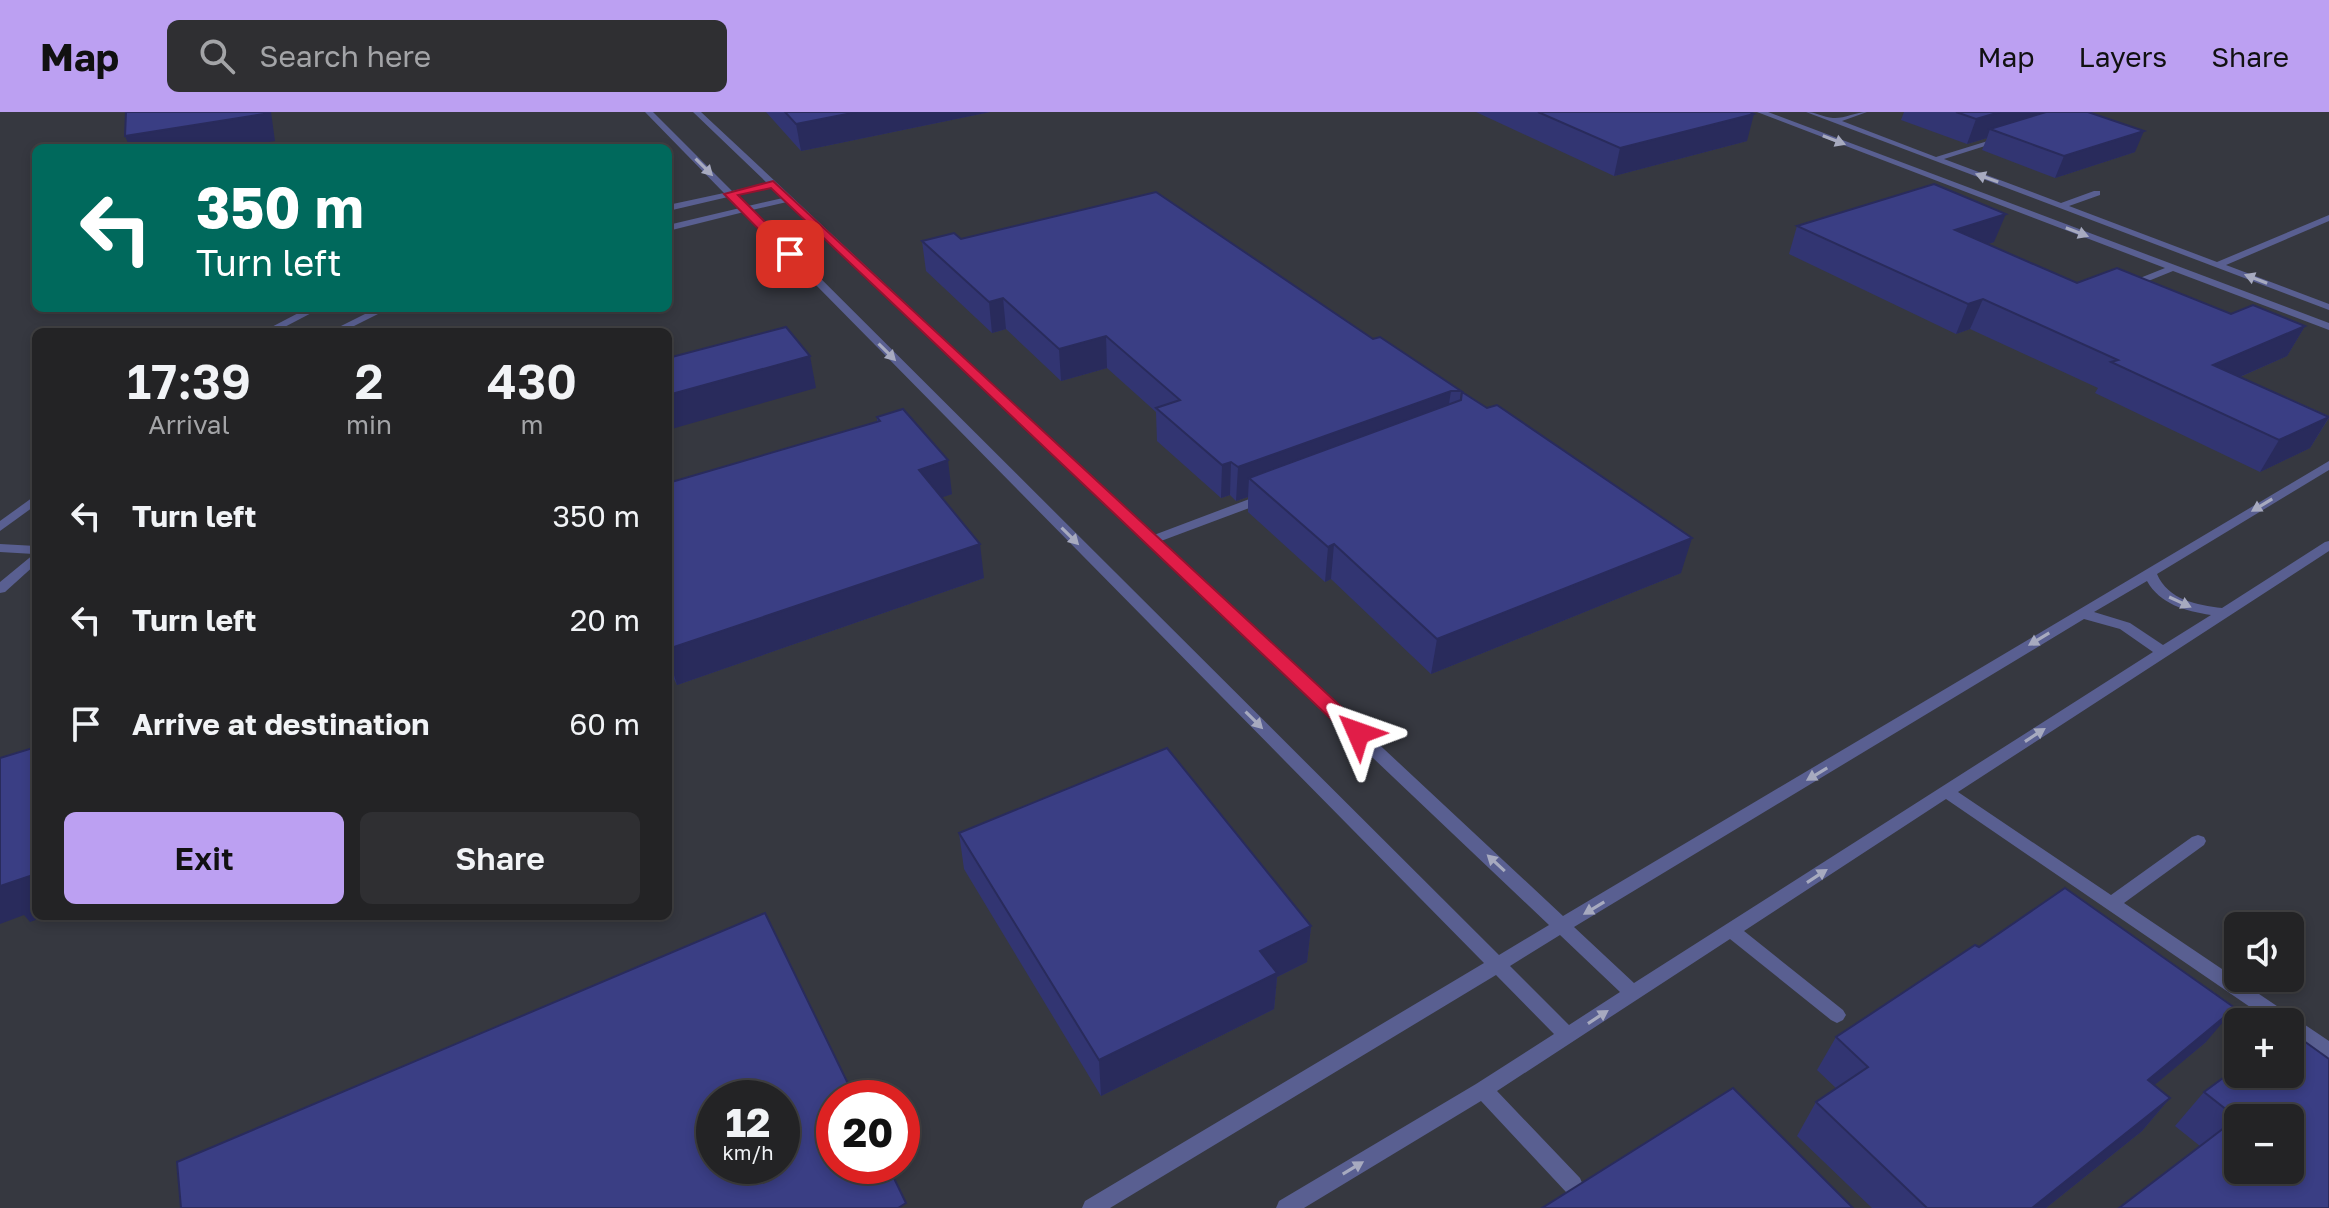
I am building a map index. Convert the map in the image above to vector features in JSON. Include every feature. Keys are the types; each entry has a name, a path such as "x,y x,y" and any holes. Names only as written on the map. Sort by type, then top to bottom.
{"lane":[{"path":"649,112 1568,1036"},
{"path":"697,112 1634,994"},
{"path":"1761,112 2329,327"},
{"path":"1810,112 2329,307"},
{"path":"1834,121 1863,112"},
{"path":"1937,159 2005,137"},
{"path":"672,207 773,184"},
{"path":"2062,206 2097,193"},
{"path":"672,227 789,199"},
{"path":"2218,265 2329,218"},
{"path":"2133,284 2173,268"},
{"path":"275,328 308,312"},
{"path":"342,328 376,312"},
{"path":"1092,1208 2329,465"},
{"path":"1152,540 1272,495"},
{"path":"0,527 32,502"},
{"path":"1286,1208 1568,1036 2329,545"},
{"path":"0,548 32,550"},
{"path":"0,589 32,561"},
{"path":"2150,573 2152,581 2173,599 2189,607 2223,612"},
{"path":"2082,614 2127,627 2162,652"},
{"path":"1947,792 2264,1008"},
{"path":"2111,904 2198,841"},
{"path":"1732,931 1837,1015"},
{"path":"2304,1035 2329,1051"},
{"path":"1483,1090 1573,1185"}],"shaded area":[{"path":"0,112 2329,112 2329,1208 0,1208"}],"building":[{"path":"126,112 264,112 264,114 125,136"},
{"path":"785,112 857,112 796,124"},
{"path":"1538,112 1750,112 1754,114 1620,148"},
{"path":"1956,112 2000,112 1976,119"},
{"path":"2046,112 2088,112 2144,131 2064,156 1990,129"},
{"path":"1934,184 2006,214 1955,230 2077,283 2117,268 2231,314 2253,305 2305,326 2213,365 2329,417 2279,440 2111,362 2118,360 1983,299 1968,304 1797,226"},
{"path":"1156,192 1373,339 1380,337 1461,391 1451,391 1238,467 1231,462 1222,465 1156,408 1180,400 1106,336 1059,349 1003,298 989,302 922,241 954,233 961,239"},
{"path":"786,327 810,356 672,394 672,357"},
{"path":"1462,392 1487,408 1497,405 1692,538 1437,639 1334,544 1328,547 1249,478 1461,400"},
{"path":"903,409 948,460 919,470 980,544 672,648 672,482 880,421 877,417"},
{"path":"32,748 32,875 0,886 0,758"},
{"path":"1167,748 1311,926 1260,951 1277,973 1099,1060 959,833"},
{"path":"2065,888 2235,1008 2224,1008 2224,1017 2148,1080 2170,1098 2032,1208 1927,1208 1816,1102 1868,1067 1836,1037 1975,945 1979,947"},
{"path":"765,913 846,1080 816,1080 816,1184 897,1184 906,1203 898,1208 181,1208 177,1162"},
{"path":"2304,1041 2329,1059 2329,1208 2119,1208 2224,1128 2224,1184 2304,1184 2304,1104 2224,1104 2224,1108 2204,1092 2224,1077 2224,1088 2304,1088"},
{"path":"1733,1088 1853,1208 1542,1208"}],"route":[{"path":"790,254 730,194 773,184 1358,733"}]}
